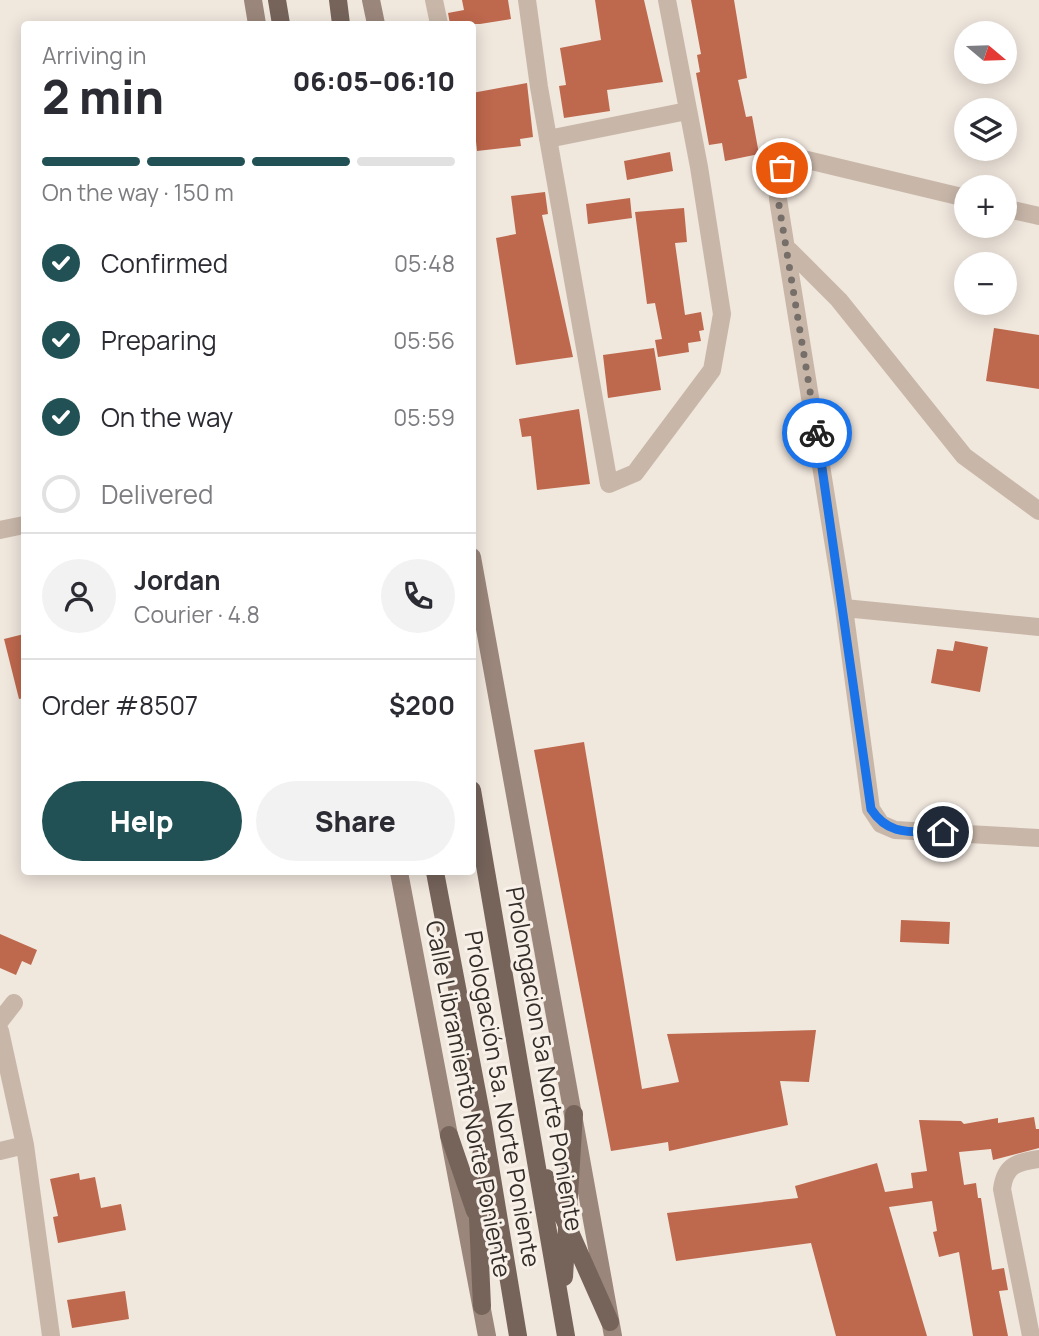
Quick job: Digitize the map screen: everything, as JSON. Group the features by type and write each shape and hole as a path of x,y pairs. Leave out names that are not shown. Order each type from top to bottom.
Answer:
{"main road":[{"path":"277,0 280,21"},
{"path":"340,0 341,21"},
{"name":"Prolongacion 5a Norte Poniente","path":"476,813 566,1336"},
{"name":"Prologación 5a. Norte Poniente","path":"436,875 483,1124 518,1336"},
{"path":"562,1309 574,1114"},
{"path":"482,1306 478,1218 483,1124"},
{"path":"449,1135 478,1218 513,1298"},
{"path":"535,1155 612,1329"}],"street":[{"path":"253,0 256,21"},
{"path":"371,0 375,21"},
{"path":"434,0 438,21"},
{"path":"527,0 548,139 609,484 635,473 712,370 722,314 667,0"},
{"path":"548,139 687,110"},
{"path":"954,195 799,158 782,168 778,199 789,250 844,608 871,809 881,824 895,830 1039,838"},
{"path":"1017,211 1039,216"},
{"path":"789,250 839,300 964,456 1039,511"},
{"path":"0,530 21,526"},
{"path":"476,579 612,1329"},
{"path":"844,608 1039,626"},
{"name":"Calle Libramiento Norte Poniente","path":"400,875 487,1336"},
{"path":"0,1021 14,1003"},
{"path":"0,1031 25,1144 51,1336"},
{"path":"0,1151 25,1144"},
{"path":"1031,1336 1002,1189 1004,1174 1016,1162 1039,1159"}],"building":[{"path":"462,0 508,0 511,19 480,24 476,24 476,21 449,21 448,13 464,10"},
{"path":"595,0 644,0 663,82 607,90 610,111 564,118 559,86 566,85 560,48 601,40"},
{"path":"691,0 734,0 747,78 738,80 746,117 752,116 759,154 725,161 722,143 709,145 696,73 700,72 697,55 701,54"},
{"path":"527,83 533,137 520,139 521,146 477,151 476,92"},
{"path":"670,152 673,171 627,180 624,161"},
{"path":"545,192 548,214 542,215 573,357 516,365 496,238 516,234 511,196"},
{"path":"630,198 632,218 588,224 586,204"},
{"path":"684,208 687,242 675,243 685,315 701,312 704,330 699,331 701,341 688,343 689,352 658,357 655,340 662,339 655,303 647,304 635,212"},
{"path":"994,328 1039,335 1039,389 986,381"},
{"path":"654,348 661,390 608,398 603,355"},
{"path":"579,409 590,484 537,490 531,436 522,437 519,419"},
{"path":"21,635 21,699 19,699 4,639"},
{"path":"955,641 988,647 980,692 931,683 937,649 953,651"},
{"path":"584,742 642,1089 679,1082 667,1034 816,1030 809,1082 780,1081 788,1125 669,1151 668,1142 611,1151 534,750"},
{"path":"901,920 950,922 949,944 900,942"},
{"path":"0,934 37,950 31,965 22,961 16,975 0,968"},
{"path":"1034,1117 1036,1129 1039,1129 1039,1148 993,1160 991,1149 959,1152 964,1185 976,1183 978,1198 981,1198 992,1270 1004,1268 1008,1290 999,1291 1008,1336 973,1336 959,1252 939,1257 933,1232 937,1231 932,1201 889,1207 927,1336 836,1336 811,1243 676,1261 667,1213 798,1198 795,1186 877,1163 885,1192 913,1188 911,1173 927,1171 919,1120 961,1121 964,1124 998,1118 998,1123"},
{"path":"79,1173 80,1180 95,1177 101,1208 121,1204 126,1230 58,1243 53,1217 58,1216 50,1179"},
{"path":"125,1291 129,1319 72,1328 67,1300"}],"way so far":[{"path":"782,168 778,199 789,250 817,433"}],"route":[{"path":"817,433 871,809 881,824 895,830 943,832"}]}
